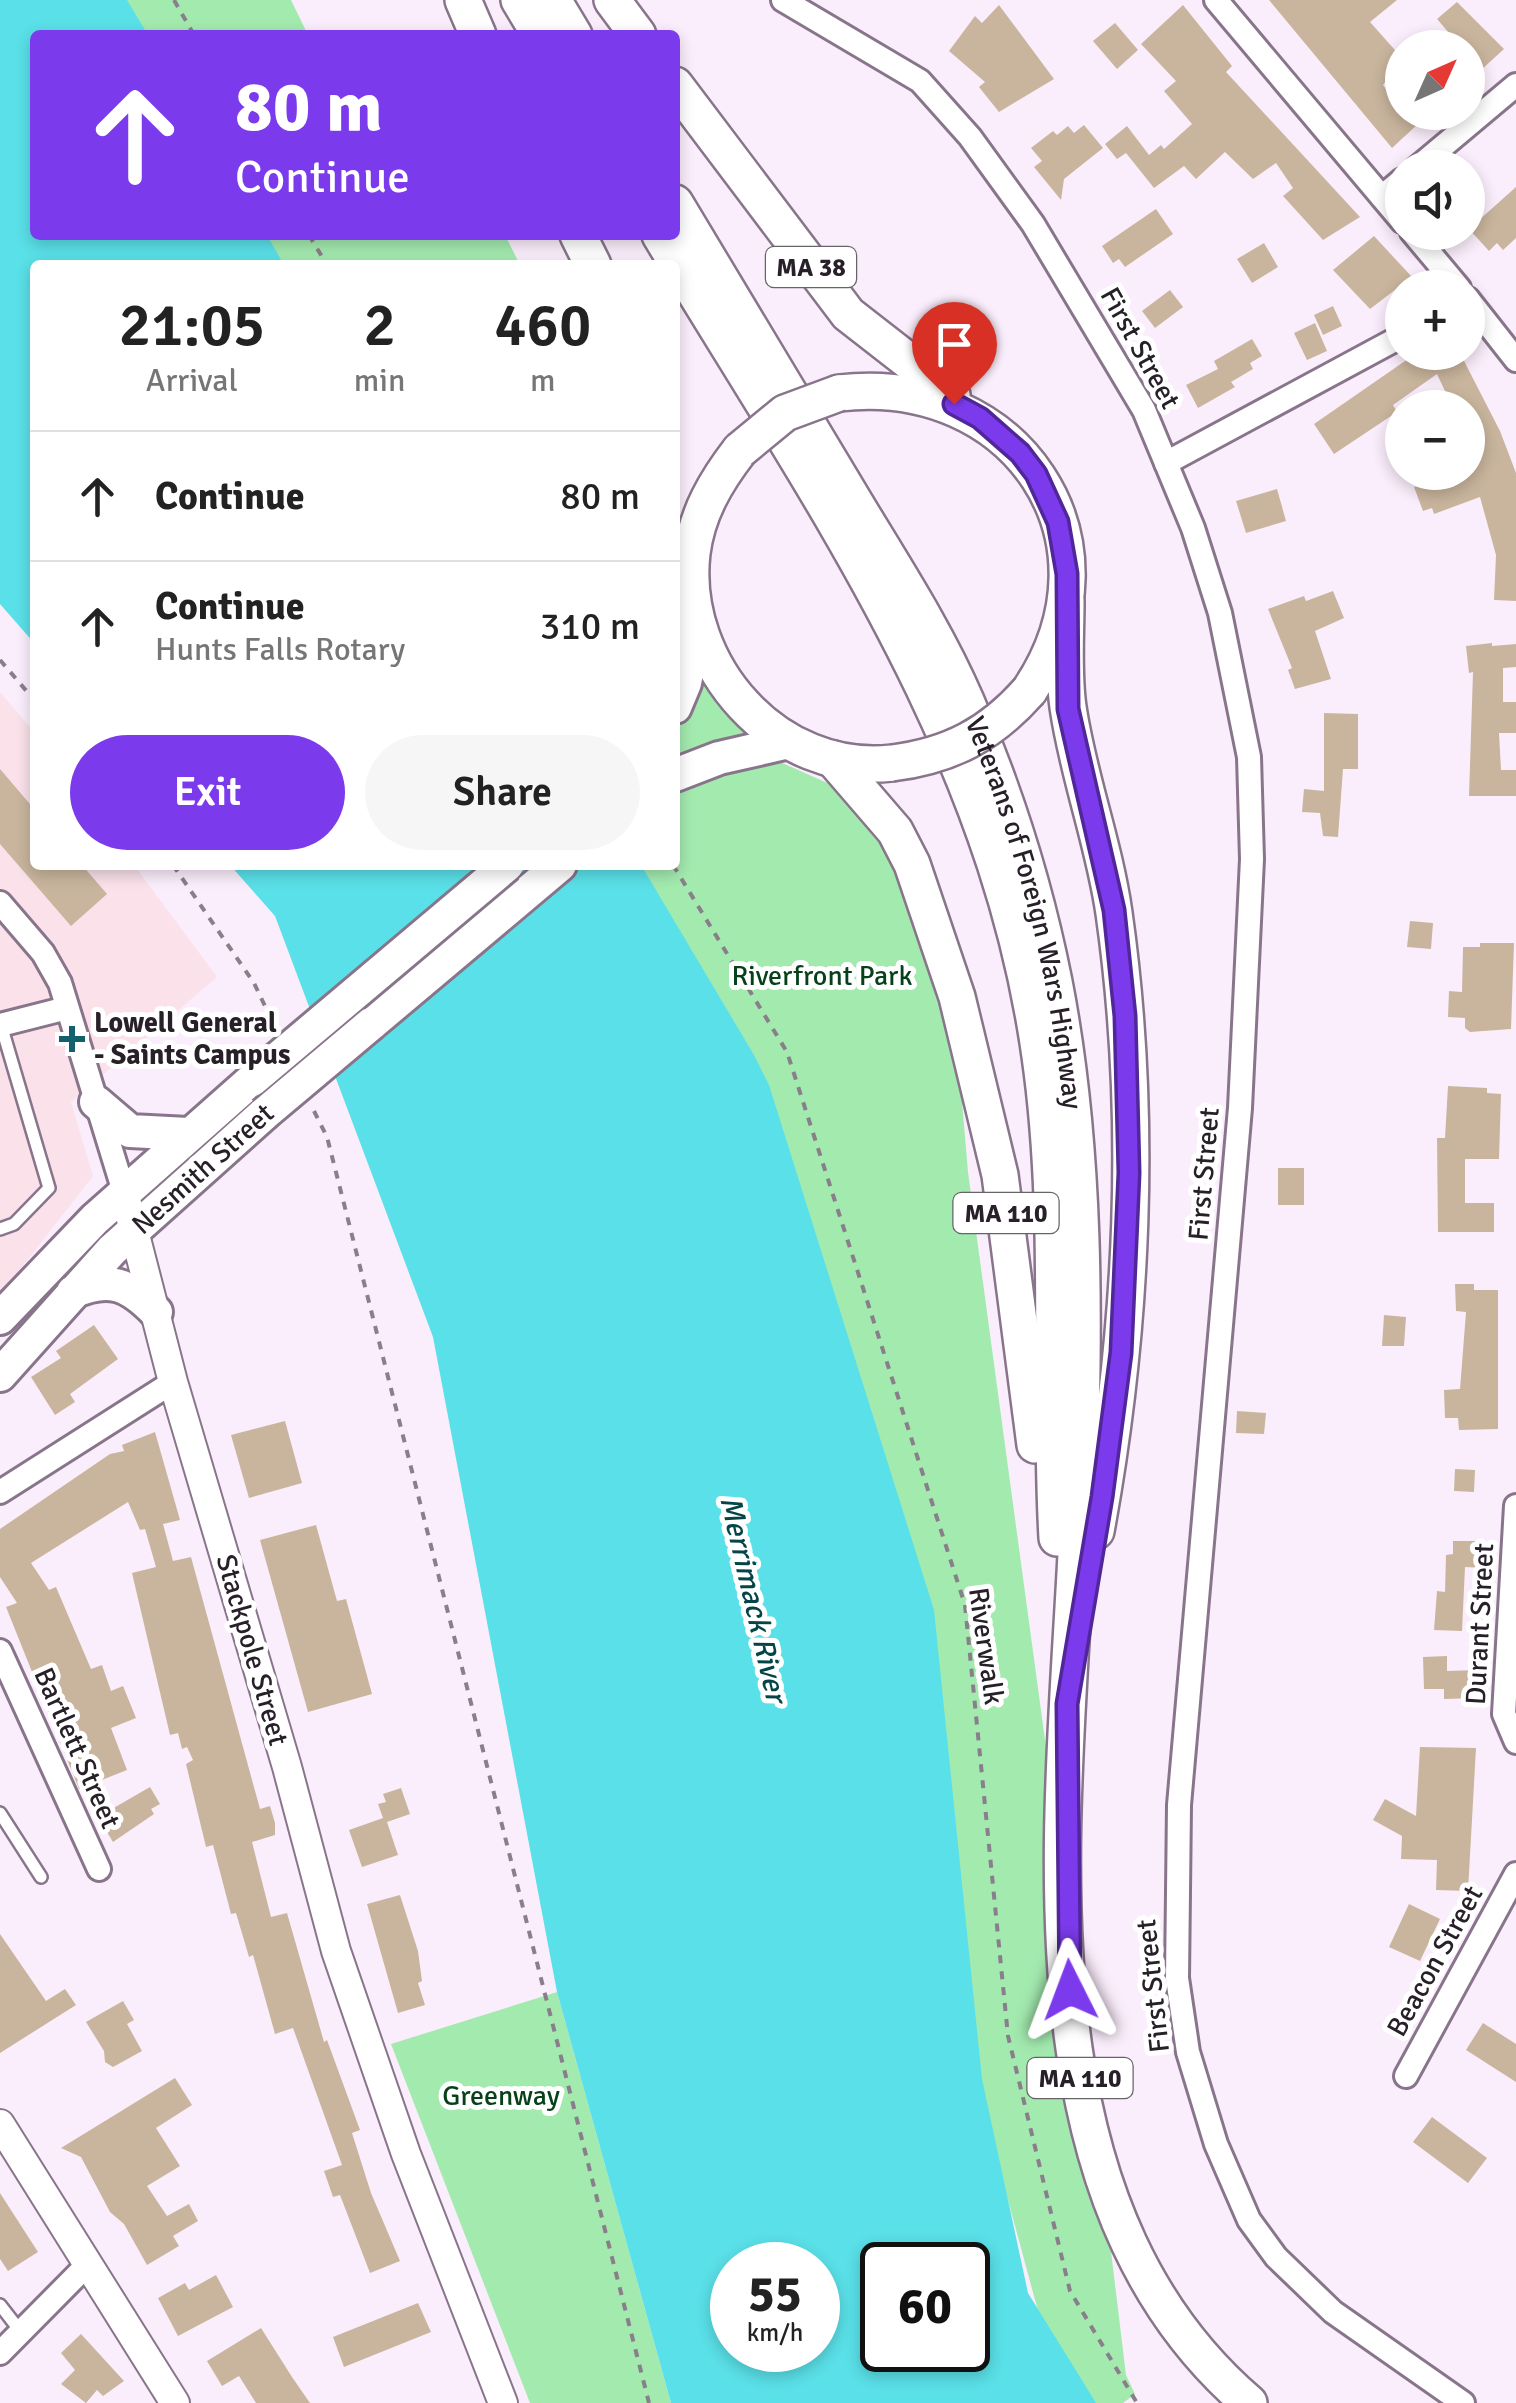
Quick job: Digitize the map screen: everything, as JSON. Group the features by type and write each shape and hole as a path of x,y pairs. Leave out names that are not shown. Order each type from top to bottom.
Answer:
{"main road":[{"path":"463,0 476,30"},
{"path":"519,0 537,30"},
{"path":"553,0 571,30"},
{"path":"612,0 634,30"},
{"name":"MA 38","path":"680,91 848,314 980,418"},
{"name":"Veterans of Foreign Wars Highway","path":"680,211 944,656 1010,814 1042,928 1064,1045 1078,1218 1080,1486 1067,1704"},
{"name":"Veterans of Foreign Wars Highway","path":"680,268 914,660 968,782 1012,917 1034,1014 1050,1151 1054,1490 1067,1704 1068,1968 1077,2062 1093,2148 1124,2235 1144,2276 1204,2358 1248,2403"},
{"name":"MA 110","path":"697,622 691,583 692,554 703,512 722,472 740,450 786,413 840,393 883,390 926,395 980,418 1020,453 1049,497 1064,548 1068,709 1104,858 1121,967 1129,1173 1114,1417 1067,1704"},
{"path":"680,549 691,583"},
{"path":"832,758 892,763 922,759 974,739 1028,690 1053,648 1066,601"},
{"path":"680,696 697,622"},
{"path":"697,622 724,683 753,716 790,742"},
{"path":"680,773 719,758 790,742"},
{"name":"MA 110","path":"790,742 832,758 894,831 912,864 943,948 974,1055 1012,1253 1067,1704"},
{"name":"Nesmith Street","path":"0,1318 47,1266 188,1134 501,870"},
{"name":"Nesmith Street","path":"0,1375 68,1294 134,1230 264,1114 554,870"},
{"path":"96,1102 130,1131 188,1134"},
{"path":"68,1294 107,1281 137,1292 156,1312"}],"street":[{"name":"First Street","path":"784,0 920,80 970,137 1102,334 1144,410 1207,568 1238,688 1249,758 1252,860 1240,1108 1179,1805 1174,1924 1183,2024 1216,2144 1258,2232 1276,2257 1333,2312 1463,2403"},
{"path":"1216,0 1385,201"},
{"path":"1438,150 1516,85"},
{"path":"1427,250 1443,270"},
{"path":"1485,321 1516,360"},
{"path":"1166,464 1385,345"},
{"name":"Stackpole Street","path":"0,902 44,954 67,1008 124,1192 173,1382 287,1767 336,1952 412,2170 502,2403"},
{"path":"0,1025 67,1008"},
{"path":"0,1492 173,1382"},
{"name":"Durant Street","path":"1516,1506 1504,1714 1516,1742"},
{"name":"Bartlett Street","path":"0,1651 99,1869"},
{"name":"Beacon Street","path":"1406,2076 1516,1874"},
{"path":"0,2124 175,2403"},
{"path":"0,2353 89,2263"}],"lane":[{"path":"0,1025 49,1188 14,1224 0,1229"},
{"path":"0,1814 6,1834 42,1877"},
{"path":"0,2305 21,2332"}],"path":[{"path":"174,0 191,30"},
{"path":"0,660 30,695"},
{"path":"176,870 254,982 278,1034"},
{"name":"Riverwalk","path":"676,870 787,1052 965,1605 1008,2036 1070,2291 1137,2403"},
{"path":"310,1102 326,1137 649,2403"}],"shaded area":[{"name":"Lowell General - Saints Campus","path":"0,692 30,727 30,870 138,870 217,977 71,1102 93,1176 0,1295"}],"green space":[{"path":"84,0 291,0 306,30 101,30"},
{"path":"221,240 508,240 518,260 232,260"},
{"name":"Riverfront Park","path":"680,597 753,750 832,785 910,861 949,948 968,1172 1083,2020 1126,2375 1135,2394 1123,2403 1066,2403 1060,2392 986,2119 613,870 680,870"},
{"name":"Greenway","path":"557,1992 671,2403 530,2403 391,2044"}],"water":[{"path":"0,0 127,0 145,30 30,30 30,240 270,240 281,260 30,260 30,638 0,604"},
{"name":"Merrimack River","path":"234,870 644,870 754,1055 769,1085 934,1610 982,2079 1028,2293 1096,2403 671,2403 557,1992 433,1337 275,916"}],"building":[{"path":"1269,0 1397,0 1370,22 1385,39 1385,130 1412,130 1392,148"},
{"path":"1457,2 1485,30 1446,30 1437,19"},
{"path":"999,5 1054,79 999,112 979,87 985,82 949,51 975,16 982,23"},
{"path":"1183,5 1232,66 1226,72 1360,217 1323,240 1283,196 1293,188 1276,163 1253,179 1225,152 1196,179 1184,166 1154,188 1126,153 1117,159 1105,144 1127,126 1149,155 1161,145 1164,149 1192,124 1164,91 1176,81 1141,44"},
{"path":"1115,23 1138,50 1117,69 1093,41"},
{"path":"1485,30 1504,49 1485,66"},
{"path":"1084,125 1103,148 1064,179 1061,200 1034,167 1042,161 1031,148 1053,131 1057,135 1068,126 1074,133"},
{"path":"1516,187 1516,238 1503,250 1497,243 1489,251 1485,247 1485,215"},
{"path":"1156,209 1173,234 1125,267 1119,259 1113,263 1102,246"},
{"path":"1374,236 1406,270 1385,270 1385,298 1370,309 1333,270"},
{"path":"1264,243 1278,267 1252,283 1237,259"},
{"path":"1170,290 1183,307 1155,328 1142,311"},
{"path":"1333,306 1342,326 1323,335 1314,315"},
{"path":"1315,323 1327,351 1307,360 1294,333"},
{"path":"1252,339 1262,356 1250,363 1253,369 1231,382 1235,387 1198,408 1186,385 1218,369 1214,361"},
{"path":"1392,370 1469,370 1479,390 1445,390 1437,374 1414,390 1385,390 1385,420 1334,454 1314,424"},
{"path":"1485,402 1516,473 1516,601 1494,600 1496,555 1480,497 1434,514 1432,508 1423,511 1415,490 1485,490"},
{"path":"1277,489 1286,521 1246,533 1236,501"},
{"path":"1333,591 1344,618 1315,631 1331,679 1295,689 1288,670 1292,668 1268,609"},
{"path":"1516,644 1516,667 1503,668 1503,702 1516,702 1516,733 1499,733 1501,770 1516,770 1516,796 1469,796 1473,672 1469,673 1466,646"},
{"path":"1324,713 1358,714 1358,769 1343,769 1338,837 1323,836 1320,813 1302,812 1304,789 1324,791"},
{"path":"0,769 30,804 30,870 86,870 107,894 71,926 0,844"},
{"path":"1410,921 1433,923 1431,949 1407,947"},
{"path":"1480,943 1514,943 1511,1029 1470,1032 1465,1028 1465,1018 1448,1017 1449,991 1462,992 1463,947 1480,947"},
{"path":"1448,1086 1487,1088 1487,1093 1501,1094 1499,1159 1465,1159 1465,1203 1494,1203 1494,1232 1438,1232 1437,1138 1445,1138"},
{"path":"1278,1168 1304,1168 1304,1205 1278,1205"},
{"path":"1455,1284 1474,1284 1474,1290 1498,1290 1498,1429 1459,1430 1458,1418 1445,1418 1444,1390 1460,1389 1466,1312 1456,1311"},
{"path":"1384,1315 1406,1317 1404,1346 1382,1346"},
{"path":"94,1325 118,1359 70,1394 75,1402 55,1415 31,1377 61,1358 56,1351"},
{"path":"1237,1411 1266,1413 1264,1434 1236,1433"},
{"path":"285,1421 302,1483 249,1498 231,1435"},
{"path":"155,1432 180,1520 163,1524 173,1561 191,1557 260,1809 270,1806 275,1823 275,1835 252,1842 271,1917 287,1913 324,2042 327,2040 360,2130 352,2133 371,2193 400,2261 370,2273 340,2195 333,2197 324,2171 342,2165 293,2028 275,2034 253,1955 249,1957 236,1913 231,1914 213,1845 206,1847 186,1764 193,1760 187,1747 182,1749 178,1733 170,1735 132,1573 156,1567 145,1529 140,1530 128,1502 31,1563 49,1590 56,1587 91,1669 102,1665 111,1691 123,1686 136,1718 111,1728 127,1770 79,1789 6,1607 17,1603 0,1577 0,1529 110,1454 124,1451 122,1445"},
{"path":"1455,1469 1475,1470 1474,1492 1454,1491"},
{"path":"316,1525 337,1601 346,1599 372,1694 308,1712 260,1540"},
{"path":"1453,1541 1484,1541 1484,1568 1465,1567 1462,1631 1434,1630 1437,1591 1445,1592 1446,1555 1453,1554"},
{"path":"1447,1656 1447,1671 1477,1670 1478,1698 1444,1699 1444,1689 1424,1689 1423,1657"},
{"path":"1420,1747 1476,1748 1468,1891 1436,1890 1437,1860 1401,1859 1402,1836 1373,1820 1385,1799 1416,1816"},
{"path":"150,1787 160,1804 151,1809 154,1814 113,1842 98,1817"},
{"path":"401,1788 410,1814 387,1822 398,1855 362,1867 349,1830 383,1818 378,1804 386,1802 383,1794"},
{"path":"400,1895 418,1951 422,1981 418,1983 425,2005 398,2013 367,1904"},
{"path":"1409,1904 1440,1919 1420,1961 1389,1947"},
{"path":"0,1934 46,2001 65,1989 76,2005 0,2053"},
{"path":"123,2001 134,2020 127,2024 142,2051 113,2067 105,2062 104,2051 86,2022"},
{"path":"1483,2023 1516,2044 1516,2082 1466,2050"},
{"path":"175,2078 192,2105 156,2128 180,2166 147,2186 167,2216 189,2204 198,2221 173,2236 179,2246 147,2265 124,2224 110,2212 81,2157 61,2148"},
{"path":"1432,2117 1487,2158 1468,2183 1413,2142"},
{"path":"0,2193 38,2252 8,2271 0,2259"},
{"path":"216,2275 233,2307 178,2336 158,2298 185,2283 189,2290"},
{"path":"418,2303 431,2332 344,2367 333,2337"},
{"path":"261,2328 310,2403 256,2403 239,2376 222,2386 207,2361"},
{"path":"81,2334 124,2381 103,2396 97,2390 86,2403 61,2384 75,2370 61,2353"}],"place":[{"name":"Lowell General - Saints Campus","path":"72,1039"}],"route":[{"path":"954,404 980,418 1020,453 1049,497 1058,522 1067,574 1068,709 1114,910 1125,1016 1129,1173 1121,1353 1102,1497 1067,1704 1065,1870 1070,1990"}]}
